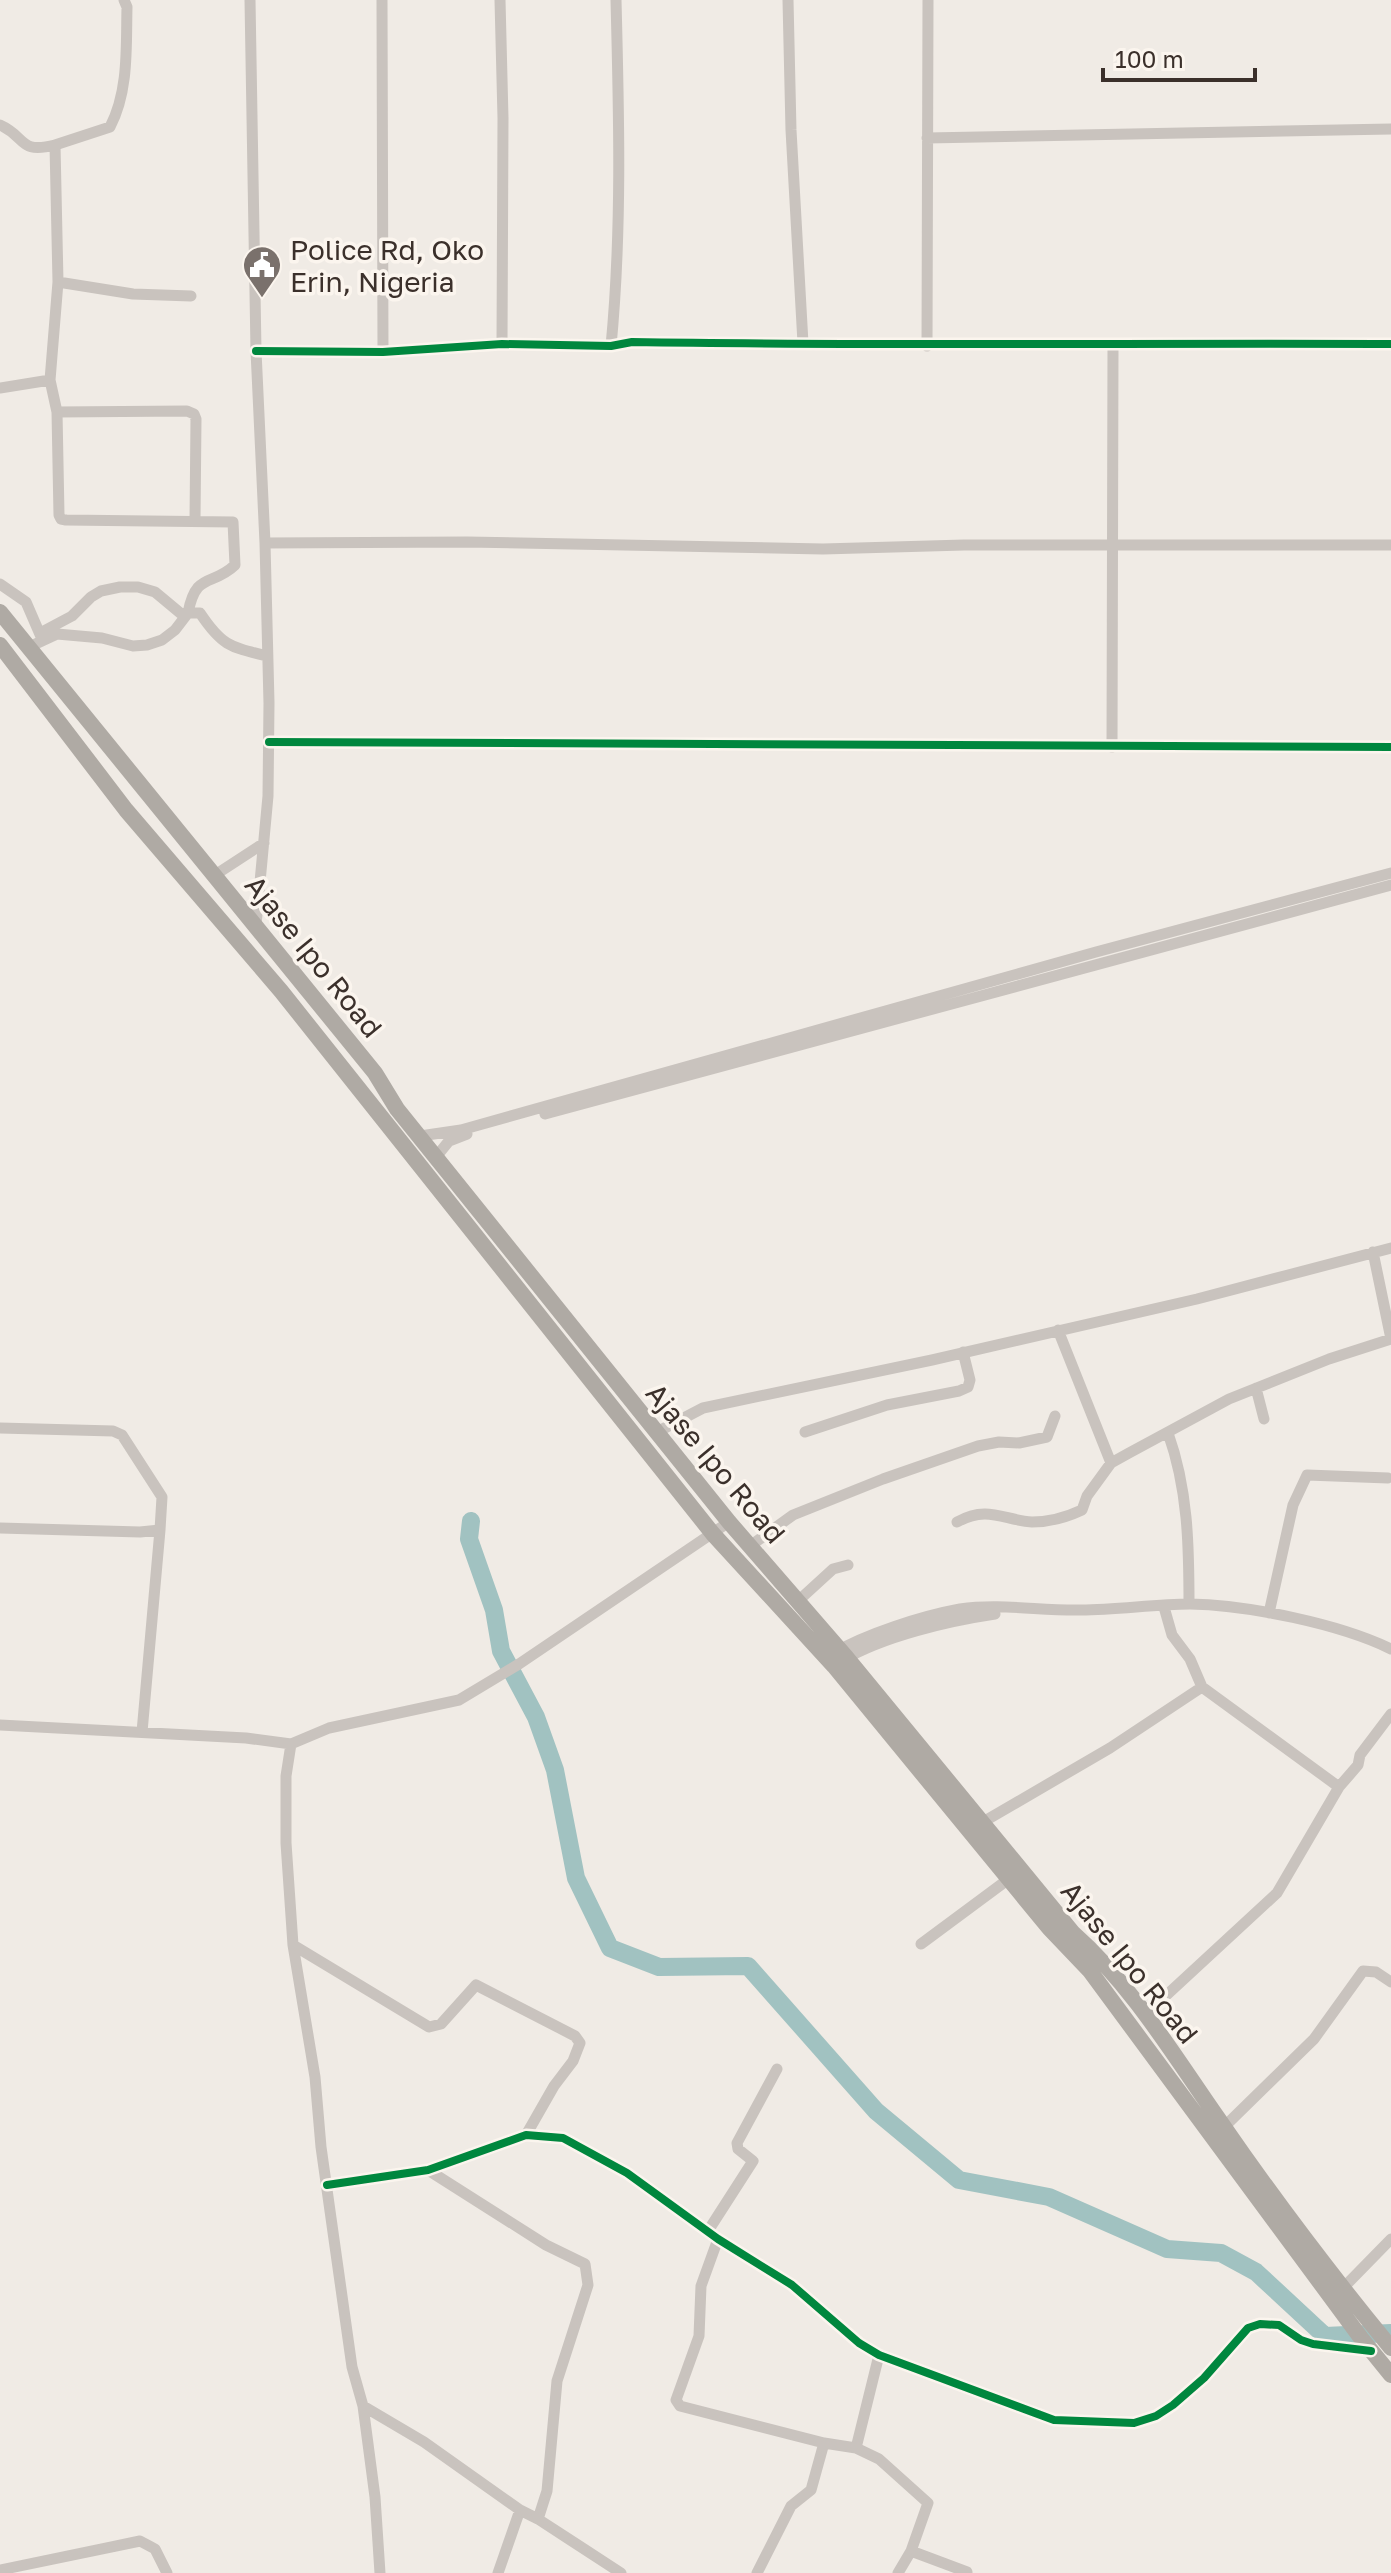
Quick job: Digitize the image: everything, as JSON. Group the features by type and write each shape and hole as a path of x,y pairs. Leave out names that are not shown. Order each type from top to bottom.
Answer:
{"highway":[{"name":"Ajase Ipo Road","path":"0,612 37,640 215,875 375,1073 397,1109 729,1522 798,1601 837,1658 1049,1928 1090,1971 1189,2091 1224,2127 1390,2347"},
{"name":"Ajase Ipo Road","path":"0,645 126,810 281,991 713,1534 837,1658 983,1822 1073,1933 1095,1953 1145,2015 1189,2091 1345,2317 1391,2375"}],"street":[{"path":"0,125 36,150 110,127 124,80 127,7 124,0"},
{"path":"250,0 256,351 265,543 269,742 256,925"},
{"path":"382,0 383,352"},
{"path":"500,0 502,344"},
{"path":"611,346 617,287 619,128 616,0"},
{"path":"788,0 791,130 803,343"},
{"path":"927,346 928,0"},
{"path":"927,138 1391,129"},
{"path":"37,640 68,634 133,646 162,640 175,630 186,615 191,596 205,580 235,565 233,522 61,519 59,515 57,412 50,380 58,282 55,145"},
{"path":"58,282 133,294 191,296"},
{"path":"256,351 383,352 502,344 611,346 632,342 927,346 1391,344"},
{"path":"1112,747 1113,345"},
{"path":"0,388 50,380"},
{"path":"57,412 187,411 194,414 195,520"},
{"path":"265,543 467,542 823,549 964,545 1391,545"},
{"path":"0,584 26,602 37,640"},
{"path":"37,640 101,591 138,587 155,592 186,615 200,613 224,643 232,648 267,656"},
{"path":"269,742 1391,747"},
{"path":"215,875 264,843"},
{"path":"420,1136 455,1131 1391,873"},
{"path":"436,1157 449,1141 469,1134 1391,885"},
{"path":"657,1432 703,1408 1197,1299 1391,1248"},
{"path":"957,1522 990,1513 1035,1522 1071,1516 1082,1510 1087,1496 1111,1463 1229,1399 1329,1359 1391,1339 1373,1252"},
{"path":"1058,1330 1111,1463"},
{"path":"805,1432 887,1405 968,1387 970,1380 963,1352"},
{"path":"1256,1388 1264,1419"},
{"path":"750,1546 801,1511 883,1479 978,1446 1047,1437 1055,1416"},
{"path":"0,1428 113,1431 122,1435 162,1497 142,1732"},
{"path":"1168,1433 1179,1463 1189,1533 1189,1604"},
{"path":"1269,1613 1293,1505 1307,1475 1388,1478"},
{"path":"0,1725 246,1738 291,1744 329,1728 459,1700 501,1676 729,1522"},
{"path":"0,1528 160,1530"},
{"path":"798,1601 820,1578 833,1569 848,1565"},
{"path":"837,1658 934,1626 1035,1607 1078,1610 1189,1604 1295,1618 1391,1649"},
{"path":"1164,1607 1172,1635 1190,1659 1202,1687 1339,1787"},
{"path":"983,1822 1110,1748 1202,1687"},
{"path":"1145,2015 1277,1893 1339,1787 1358,1765 1360,1755 1391,1714"},
{"path":"291,1744 286,1776 286,1843 293,1945 315,2077 352,2367 363,2406 375,2497 380,2573"},
{"path":"921,1944 1010,1878"},
{"path":"293,1945 429,2027 441,2024 476,1985 575,2036 580,2043 573,2061 554,2086 526,2135"},
{"path":"1224,2127 1314,2039 1363,1971 1376,1972 1391,1982"},
{"path":"777,2069 737,2143 738,2149 753,2161 713,2235 701,2286 699,2336 676,2400 680,2406 824,2443 856,2448 879,2459 928,2503 911,2551 898,2573"},
{"path":"327,2185 428,2170 526,2135 563,2138 627,2173 713,2235 792,2285 859,2343 879,2355 1054,2420 1134,2423 1156,2416 1204,2378 1248,2328 1260,2324 1279,2325 1313,2344 1366,2345"},
{"path":"428,2170 523,2231 585,2264 588,2285 557,2381 547,2491 538,2519"},
{"path":"1344,2287 1391,2239"},
{"path":"856,2448 879,2355"},
{"path":"363,2406 424,2442 520,2510 618,2572"},
{"path":"757,2573 791,2506 811,2490 824,2443"},
{"path":"498,2573 520,2510"},
{"path":"0,2570 140,2541 155,2549 167,2573"},
{"path":"911,2551 967,2572"}],"waterway":[{"path":"471,1521 469,1539 494,1610 501,1651 536,1717 555,1770 576,1878 610,1948 659,1967 748,1966 876,2111 959,2180 1049,2197 1167,2249 1221,2253 1256,2272 1325,2336 1391,2333"}],"cycle path":[{"path":"256,351 383,352 502,344 611,346 632,342 1391,344"},
{"path":"269,742 1391,747"},
{"path":"327,2185 428,2170 526,2135 563,2138 627,2173 718,2239 792,2285 859,2343 879,2355 1054,2420 1134,2423 1156,2416 1204,2378 1248,2328 1260,2324 1279,2325 1313,2344 1371,2351"}],"place":[{"name":"Police Rd, Oko Erin, Nigeria","path":"262,299"}]}
